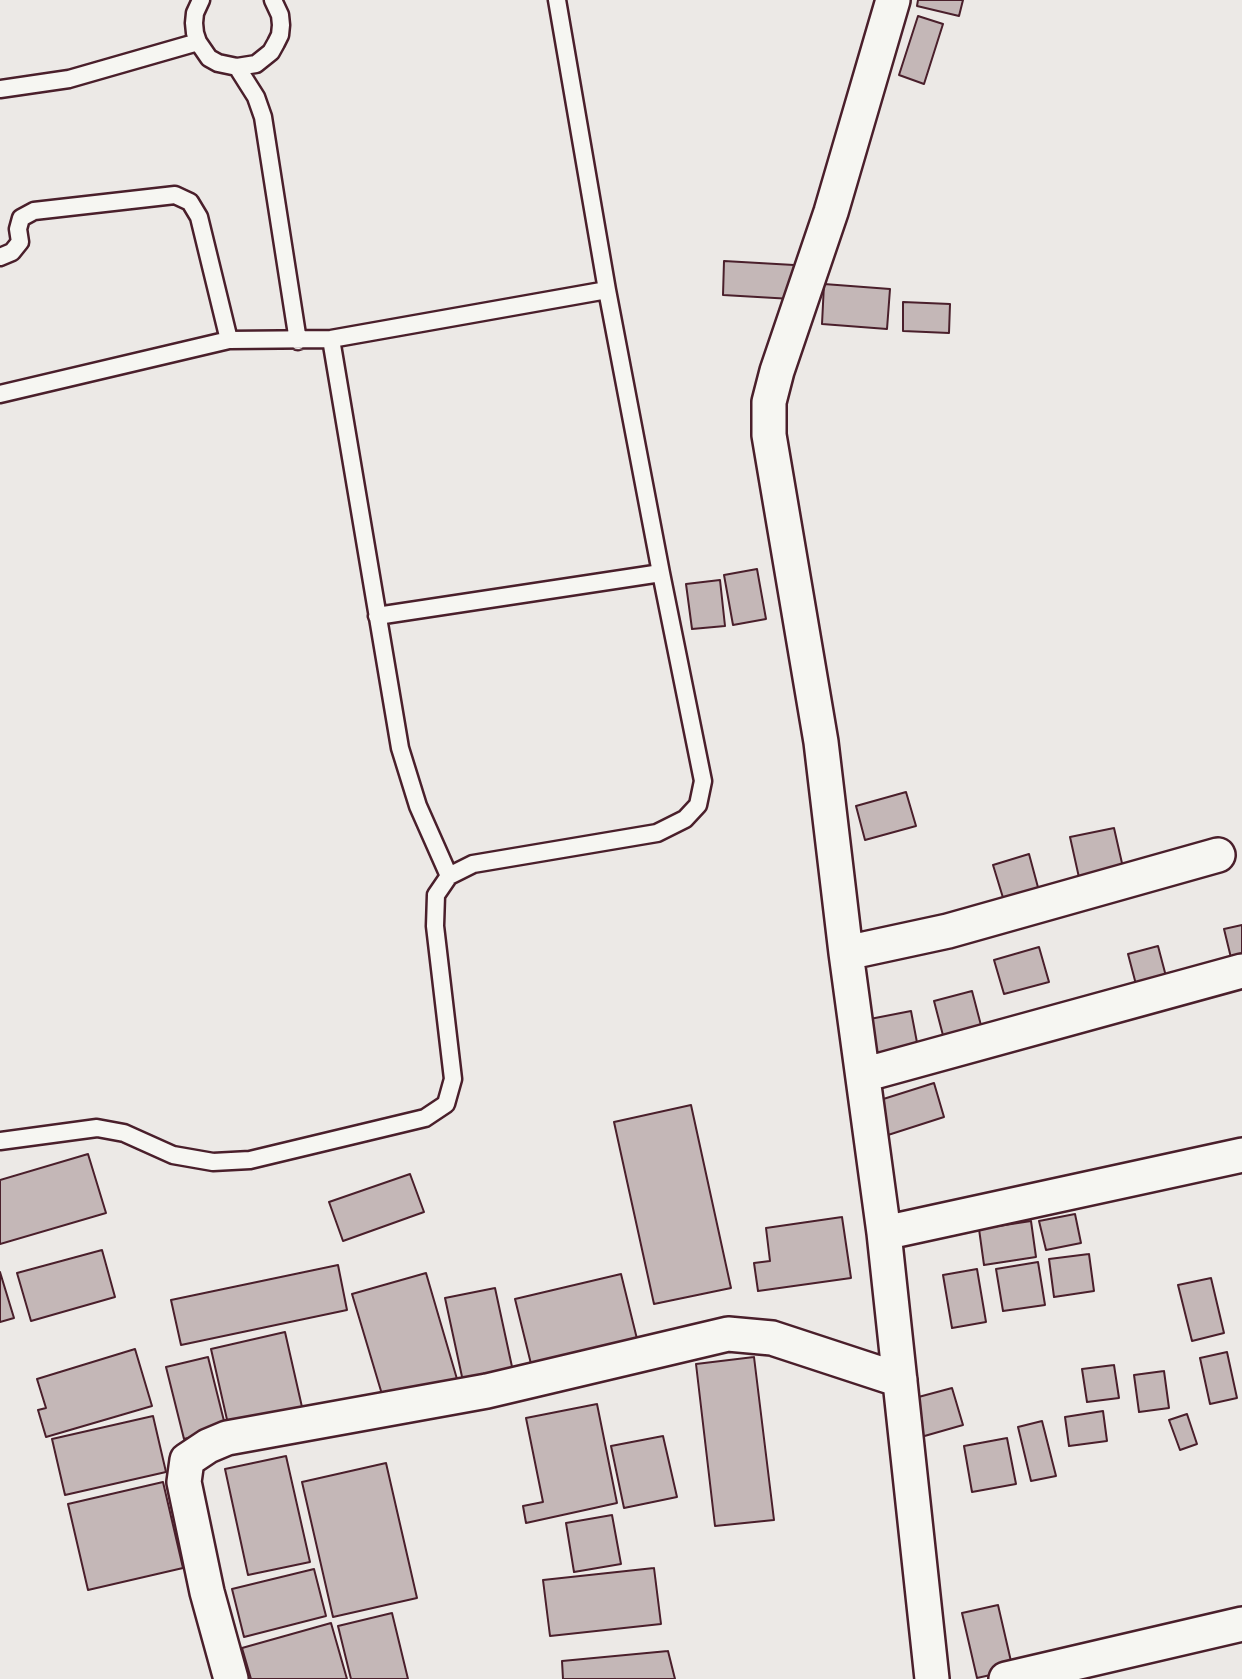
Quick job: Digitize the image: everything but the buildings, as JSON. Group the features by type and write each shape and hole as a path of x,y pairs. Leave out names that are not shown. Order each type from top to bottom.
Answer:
{"street":[{"path":"893,0 831,212 777,371 769,402 769,435 821,742 884,1233 932,1679"},
{"path":"846,953 948,931 1218,855"},
{"path":"863,1075 1242,971"},
{"path":"884,1233 1242,1155"},
{"path":"231,1679 207,1592 184,1482 187,1460 208,1446 227,1438 487,1391 728,1334 772,1338 900,1380"},
{"path":"1006,1679 1242,1624"}],"lane":[{"path":"201,0 194,23 198,42 209,58 237,68 256,64 271,52 276,43 281,25 273,0"},
{"path":"0,1141 97,1128 124,1133 173,1155 213,1162 250,1160 425,1118 446,1104 453,1079 435,926 436,895 449,876 473,864 657,833 685,820 698,805 703,782 607,290 556,0"},
{"path":"0,89 69,79 198,42"},
{"path":"237,68 256,96 263,117 298,341"},
{"path":"0,257 12,252 20,242 18,229 21,218 34,211 175,195 190,202 199,217 229,340"},
{"path":"0,394 229,340 331,339 607,290"},
{"path":"331,339 400,748 418,806 449,876"},
{"path":"377,615 661,573"}]}
